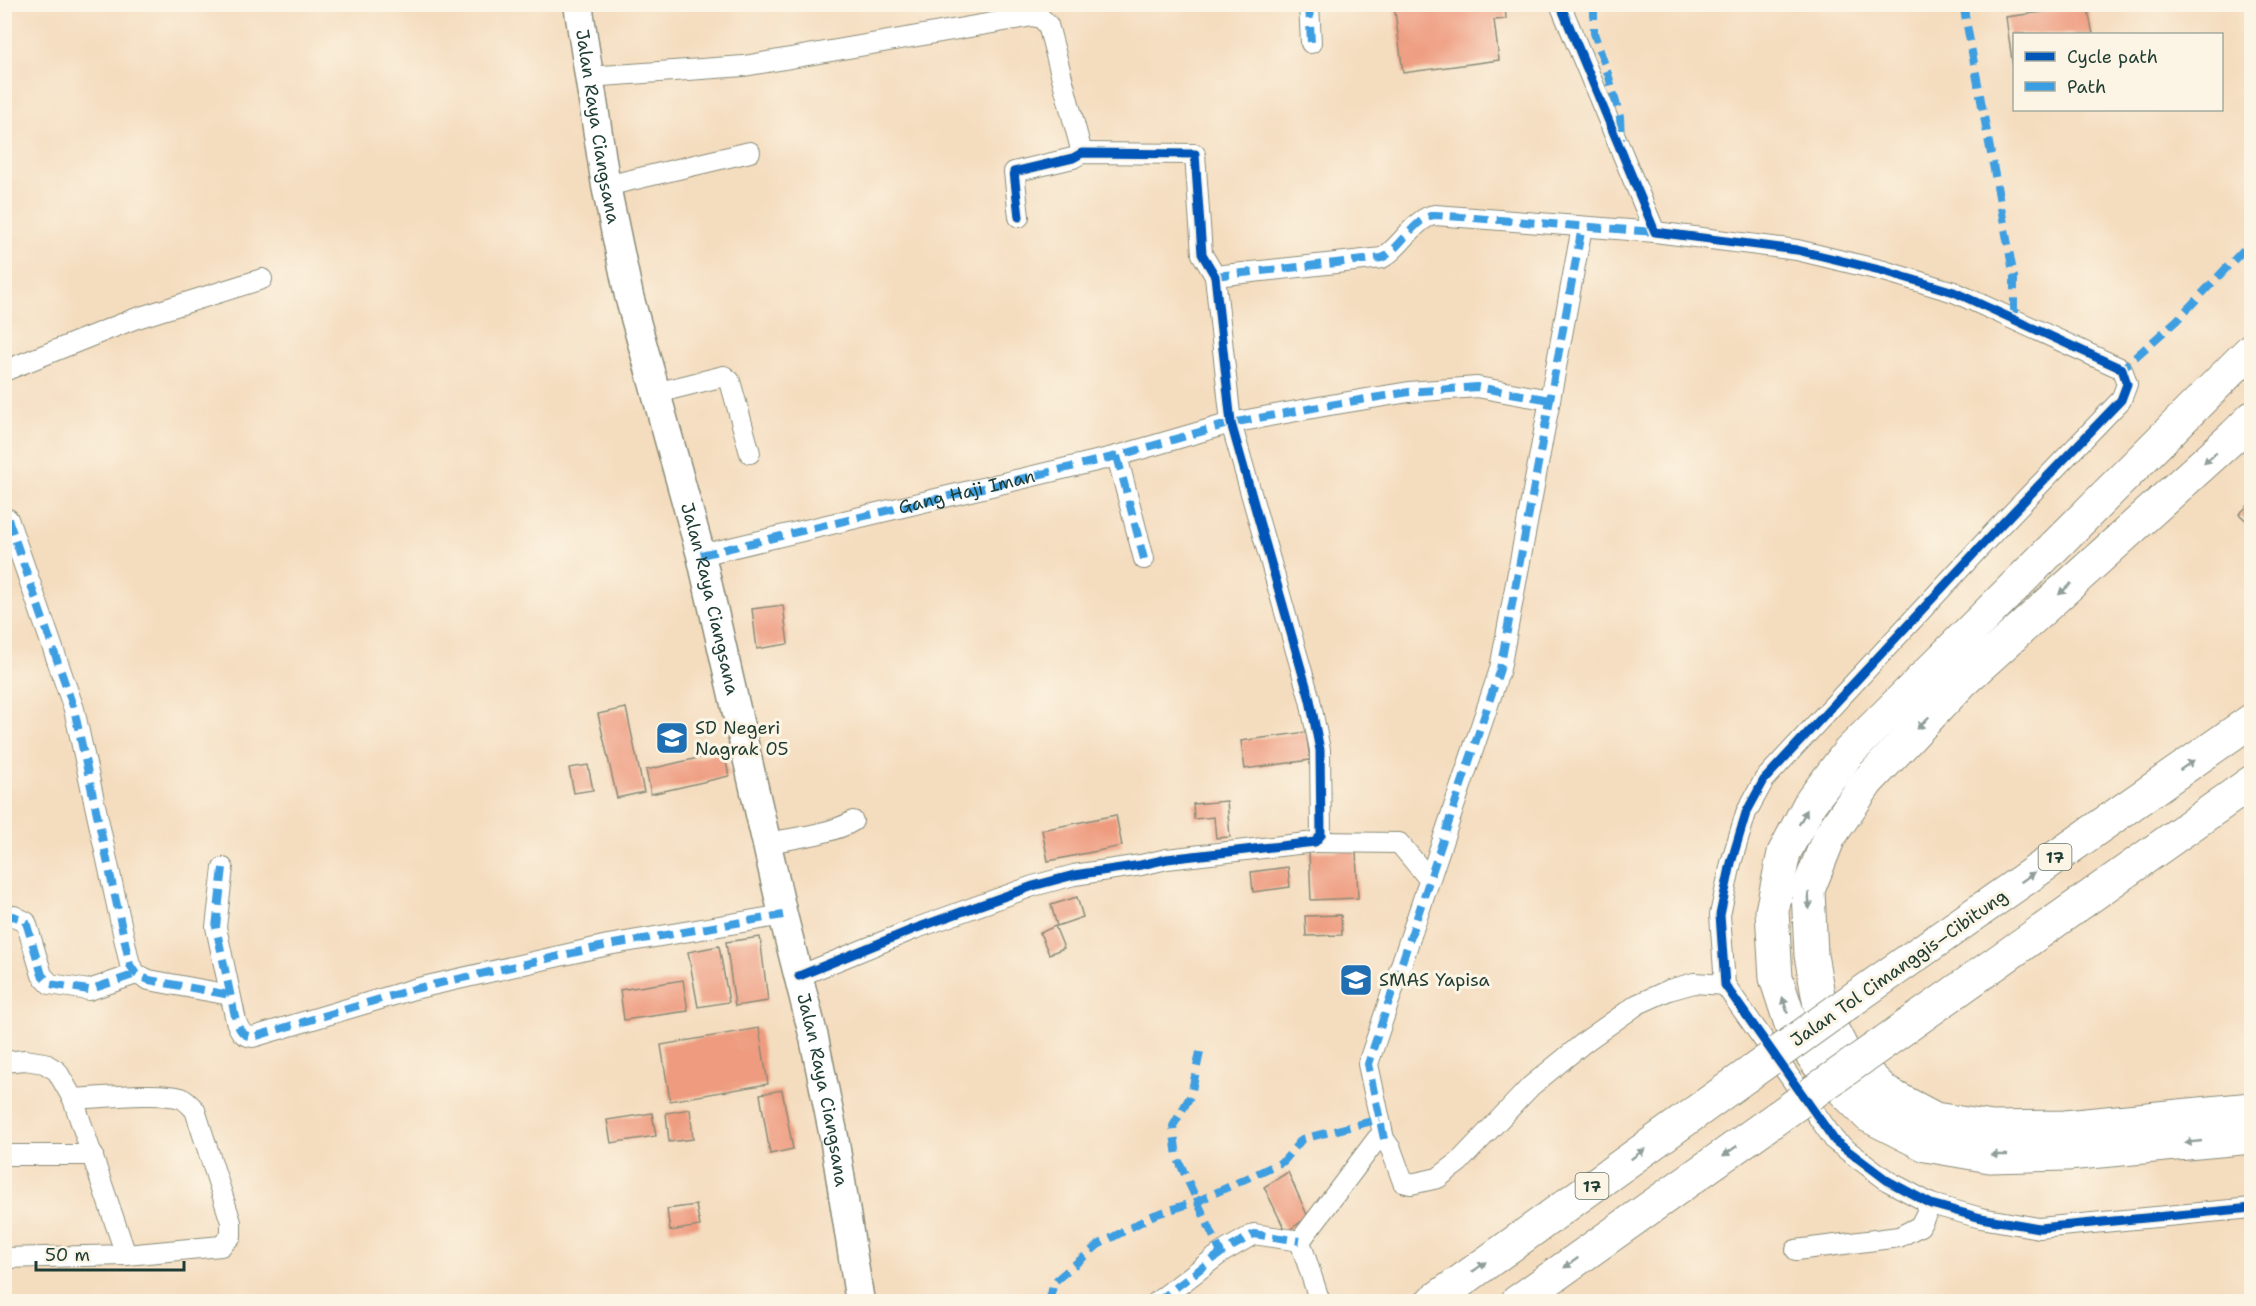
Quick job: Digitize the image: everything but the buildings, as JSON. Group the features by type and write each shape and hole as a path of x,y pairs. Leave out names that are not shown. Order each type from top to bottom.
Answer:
{"highway":[{"path":"2252,349 1848,753 1810,803 1784,853 1772,911 1776,978 1791,1024 1822,1069 1869,1116 1926,1145 1990,1156 2067,1154 2252,1137"},
{"path":"2252,418 2235,436 1963,681 1867,782 1829,837 1808,891 1811,955 1820,1006 1843,1051 1886,1093 1935,1119 1992,1128 2066,1127 2252,1109"},
{"name":"Jalan Tol Cimanggis–Cibitung","path":"1432,1302 1859,995 2252,720"},
{"path":"1517,1302 2252,782"},
{"path":"1929,1011 2252,803"}],"main road":[{"name":"Jalan Raya Ciangsana","path":"578,4 606,186 629,296 701,555 799,976 834,1137 860,1302"}],"street":[{"path":"1309,4 1311,43"},
{"path":"1560,4 1655,232"},
{"path":"588,77 744,66 1033,16 1041,18 1048,25 1082,153"},
{"path":"606,186 750,152"},
{"path":"1019,217 1014,172 1073,158 1082,153 1196,154 1202,254 1215,276 1231,423 1310,700 1320,750 1321,835 1315,842"},
{"path":"1215,276 1382,258 1400,244 1429,215 1655,232 1797,250 1884,271 1954,292 2122,369 2127,384 2121,400 1987,539 1764,780 1746,813 1731,863 1720,915 1725,986 1835,1141 1888,1181 1931,1204 1981,1218 2039,1228 2252,1208"},
{"path":"1582,227 1500,669 1368,1064 1384,1139 1391,1149 1403,1182 1411,1184 1438,1178 1459,1162 1531,1086 1586,1041 1638,1004 1669,990 1694,983 1725,986"},
{"path":"4,371 134,319 262,279"},
{"path":"656,393 724,376 730,381 750,453"},
{"name":"Gang Haji Iman","path":"701,555 1117,456 1231,423 1409,392 1477,387 1550,400"},
{"path":"1117,456 1144,559"},
{"path":"8,519 72,701 130,965 136,974 149,980 230,995"},
{"path":"767,843 816,833 853,821"},
{"path":"799,976 914,929 1033,886 1074,875 1167,859 1315,842 1399,843 1429,879"},
{"path":"224,868 216,927 240,1032 245,1036 253,1037 414,989 608,945 783,915"},
{"path":"4,918 14,916 26,922 42,975 50,984 89,990 136,974"},
{"path":"4,1062 25,1060 44,1063 57,1071 73,1099 126,1255"},
{"path":"4,1258 126,1255 221,1246 231,1236 231,1222 195,1110 180,1098 161,1095 73,1099"},
{"path":"1300,1241 1377,1139 1384,1139"},
{"path":"4,1155 93,1155"},
{"path":"1796,1250 1899,1237 1920,1226 1931,1204"},
{"path":"2218,1211 2252,1223"},
{"path":"1157,1302 1221,1253 1254,1234 1300,1241"},
{"path":"1300,1241 1320,1302"}],"marked path":[{"path":"1309,4 1311,43"},
{"path":"1594,4 1594,33 1620,117 1621,140"},
{"path":"1963,4 2014,277 2014,318"},
{"path":"1215,276 1382,258 1421,221 1435,215 1655,232"},
{"path":"1384,1139 1368,1064 1500,669 1582,227"},
{"path":"2117,367 2122,369 2176,321 2252,241"},
{"path":"701,555 1117,456 1231,423 1324,406 1409,392 1477,387 1550,400"},
{"path":"1117,456 1144,559"},
{"path":"8,519 74,709 130,965 136,974 149,980 230,995"},
{"path":"223,868 216,927 236,1021 242,1032 253,1037 414,989 608,945 783,915"},
{"path":"4,918 14,916 26,922 42,975 50,984 89,990 136,974"},
{"path":"1200,1052 1191,1095 1173,1126 1177,1157 1221,1253"},
{"path":"1049,1302 1054,1282 1098,1245 1154,1215 1198,1201 1284,1161 1302,1139 1380,1119"},
{"path":"1157,1302 1221,1253 1254,1234 1300,1241"}],"cycle path":[{"path":"1560,4 1655,232 1797,250 1884,271 1954,292 2122,369 2127,384 2121,400 1995,531 1764,780 1746,813 1731,863 1720,915 1725,985 1835,1141 1888,1181 1931,1204 1981,1218 2039,1228 2252,1208"},
{"path":"799,976 914,929 1033,886 1074,875 1167,859 1315,842 1321,835 1320,750 1310,700 1231,423 1215,276 1202,254 1195,154 1082,153 1073,158 1014,172 1019,217"}],"place":[{"name":"SD Negeri Nagrak 05","path":"672,738"},
{"name":"SMAS Yapisa","path":"1356,980"}]}
